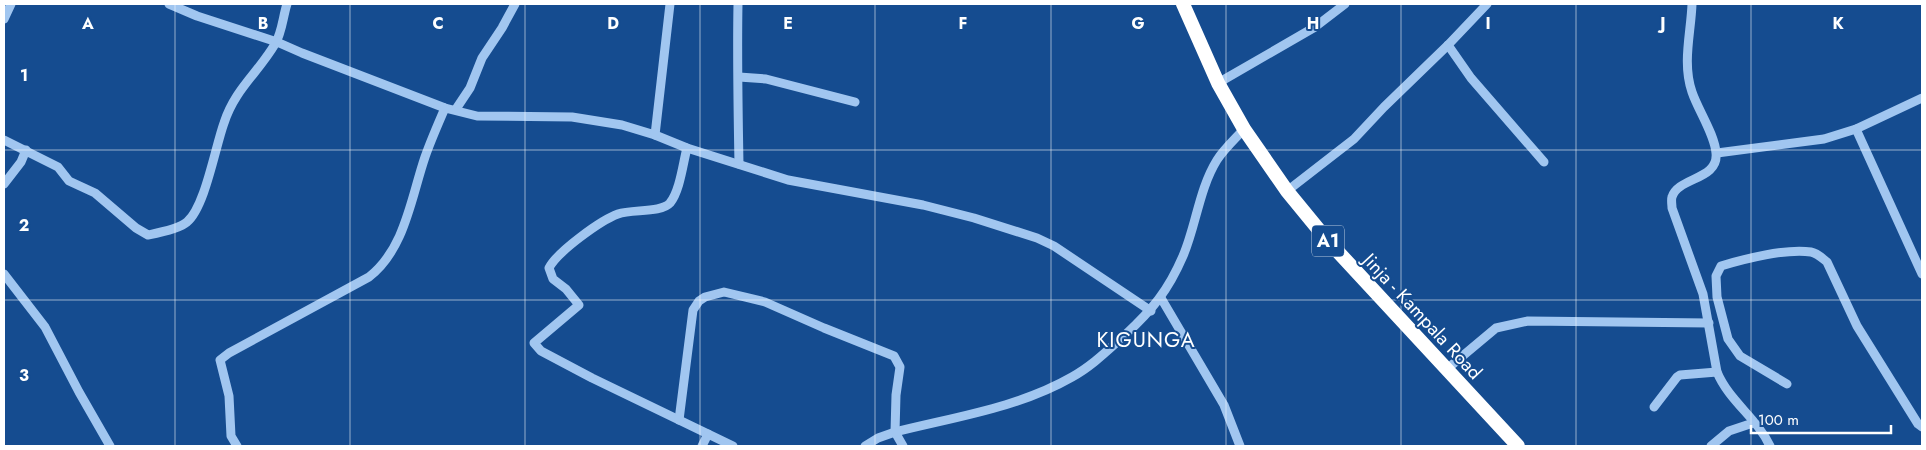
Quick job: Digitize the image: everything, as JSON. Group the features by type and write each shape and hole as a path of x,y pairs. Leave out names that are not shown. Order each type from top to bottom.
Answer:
{"highway":[{"name":"Jinja - Kampala Road","path":"1183,4 1218,83 1244,129 1287,191 1328,241 1518,446"}],"street":[{"path":"4,19 11,4"},
{"path":"169,4 197,16 277,42 445,108 456,109 477,116 572,117 622,124 687,148 796,182 923,205 974,218 1037,238 1061,251 1150,311"},
{"path":"4,140 58,167 69,181 95,193 136,228 148,235 187,223 204,195 216,148 233,101 277,42 287,4"},
{"path":"456,109 470,88 482,58 515,4"},
{"path":"655,135 670,4"},
{"path":"738,4 737,56 740,164"},
{"path":"1218,83 1315,27 1345,4"},
{"path":"1287,191 1354,139 1487,4"},
{"path":"1692,4 1687,61 1688,75 1692,92 1716,153 1714,164 1708,172 1679,188 1672,196 1672,208 1703,294 1717,372 1721,382 1770,446"},
{"path":"1448,45 1471,78 1544,162"},
{"path":"739,77 766,79 855,102"},
{"path":"1716,153 1824,139 1856,129 1922,98"},
{"path":"237,446 231,436 229,396 220,360 229,353 369,277 385,264 406,220 425,158 445,108"},
{"path":"865,446 878,438 895,432 1022,400 1050,389 1074,376 1101,357 1150,311 1160,298 1182,258 1208,178 1217,160 1244,129"},
{"path":"1856,129 1922,274"},
{"path":"687,148 676,192 671,202 665,207 618,214 567,247 553,260 549,268 553,279 566,289 579,305 534,343 541,351 733,446"},
{"path":"4,184 21,162 26,150"},
{"path":"1787,384 1740,356 1728,339 1717,290 1716,276 1721,266 1744,259 1791,252 1811,252 1820,256 1827,262 1857,326 1918,424 1922,427"},
{"path":"4,274 45,327 110,446"},
{"path":"679,420 693,310 705,296 724,292 765,302 894,356 900,367 896,395 895,432 903,446"},
{"path":"1160,298 1224,405 1240,446"},
{"path":"1447,369 1496,328 1528,321 1709,323"},
{"path":"1654,407 1680,375 1717,372"},
{"path":"1711,446 1729,431 1754,423"},
{"path":"702,446 708,434"}],"district":[{"name":"KIGUNGA","path":"1146,340"}]}
